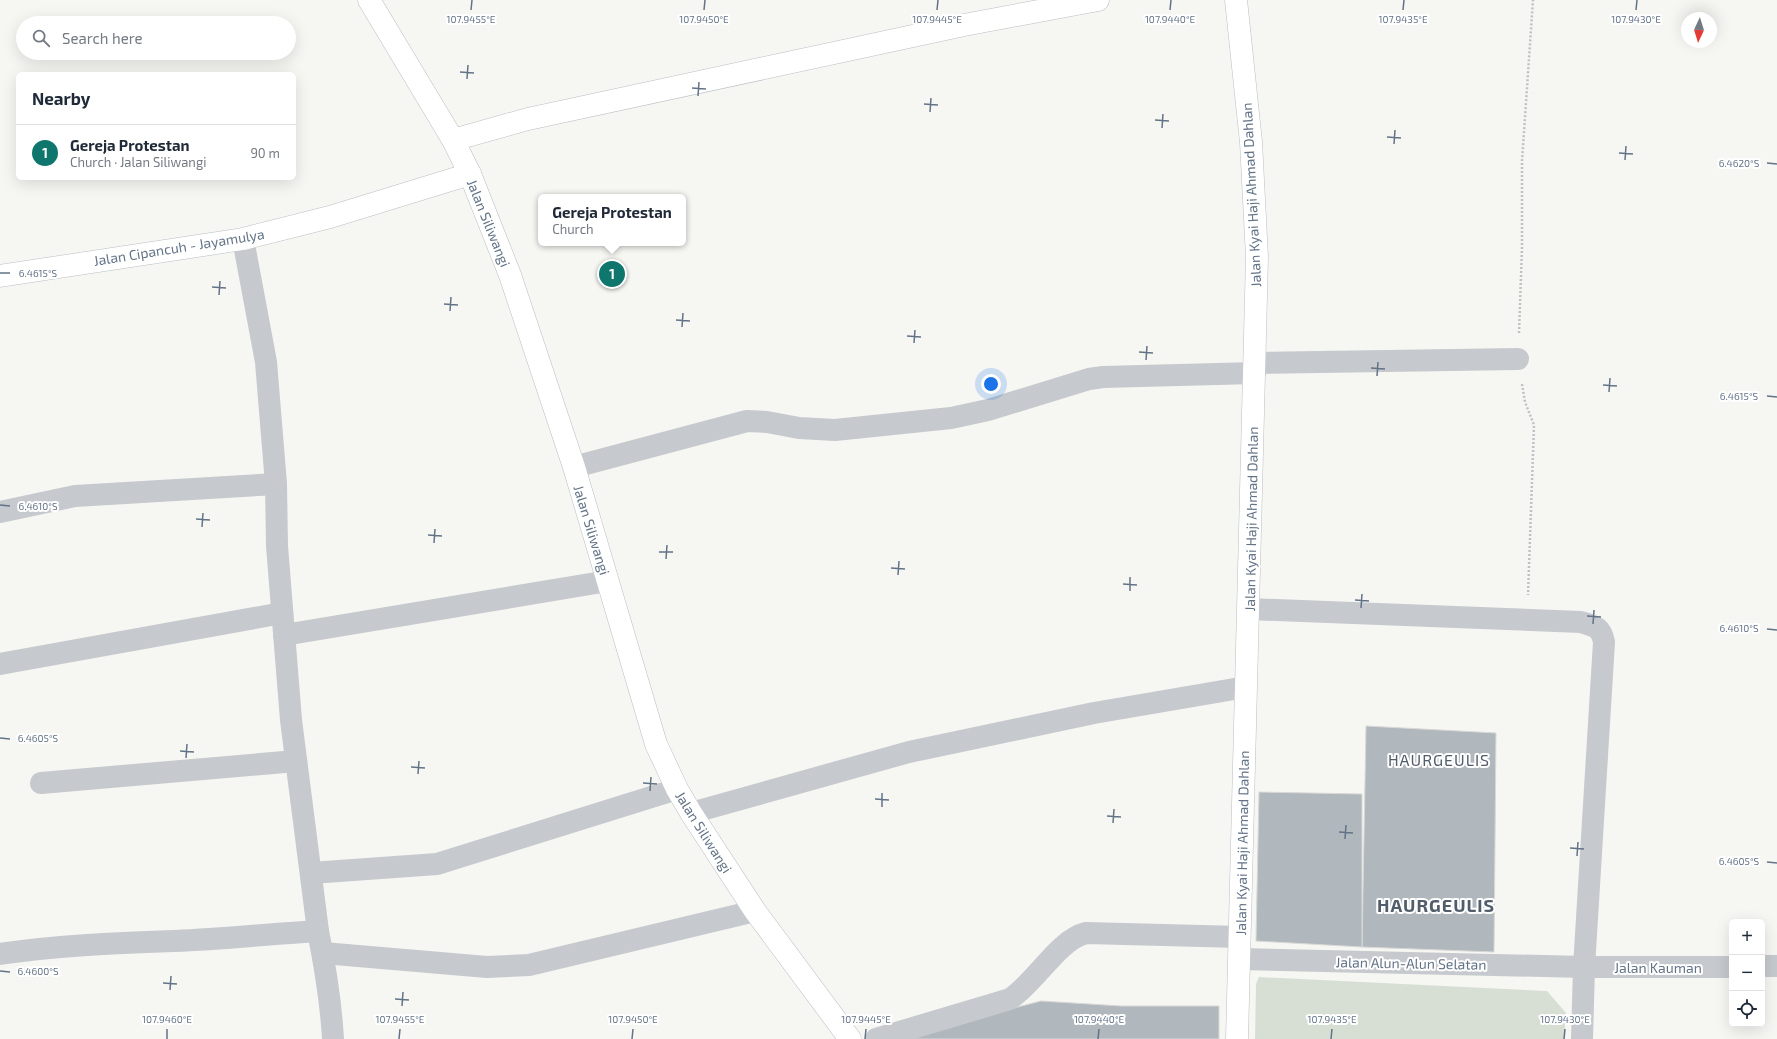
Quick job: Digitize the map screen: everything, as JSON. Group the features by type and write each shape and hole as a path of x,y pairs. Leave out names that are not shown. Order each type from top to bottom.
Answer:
{"street":[{"name":"Jalan Siliwangi","path":"369,0 454,140 470,174 514,288 574,467 656,744 677,789 691,813 754,911 850,1039"},
{"path":"454,140 544,116 964,25 1098,0"},
{"name":"Jalan Kyai Haji Ahmad Dahlan","path":"1236,0 1251,142 1257,257 1237,1039"},
{"name":"Jalan Cipancuh - Jayamulya","path":"0,276 244,239 330,217 470,174"},
{"path":"244,239 266,362 276,484 277,546 291,720 318,931 332,1020 333,1039"},
{"path":"574,467 747,421 767,422 800,428 842,429 951,418 988,410 1089,379 1103,377 1255,368 1518,359"},
{"path":"0,512 75,496 276,484"},
{"path":"284,635 608,581"},
{"path":"1249,609 1585,623 1596,627 1602,632 1604,642 1584,967 1582,1039"},
{"path":"0,664 282,613"},
{"path":"691,813 909,752 1094,713 1246,687"},
{"path":"41,783 296,761"},
{"path":"311,873 437,864 677,789"},
{"path":"322,953 487,966 530,965 754,911"},
{"path":"0,954 26,950 145,941 175,941 318,931"},
{"path":"876,1039 1010,999 1022,991 1067,942 1076,936 1086,933 1240,937"},
{"name":"Jalan Alun-Alun Selatan","path":"1239,959 1584,967"},
{"name":"Jalan Kauman","path":"1584,967 1729,966"},
{"path":"1765,966 1777,966"}],"path":[{"path":"1527,620 1534,425 1525,402 1518,359 1522,248 1522,161 1533,0"}],"shaded area":[{"path":"1259,977 1547,991 1566,1013 1564,1039 1255,1039 1256,984"}],"building":[{"path":"1366,726 1496,733 1494,952 1362,947"},
{"path":"1259,792 1362,794 1362,947 1256,941"},
{"path":"1041,1001 1121,1006 1219,1006 1219,1039 894,1039"}],"place":[{"name":"Gereja Protestan","path":"612,274"}],"district":[{"name":"HAURGEULIS","path":"1439,759"},
{"name":"HAURGEULIS","path":"1436,905"}]}
